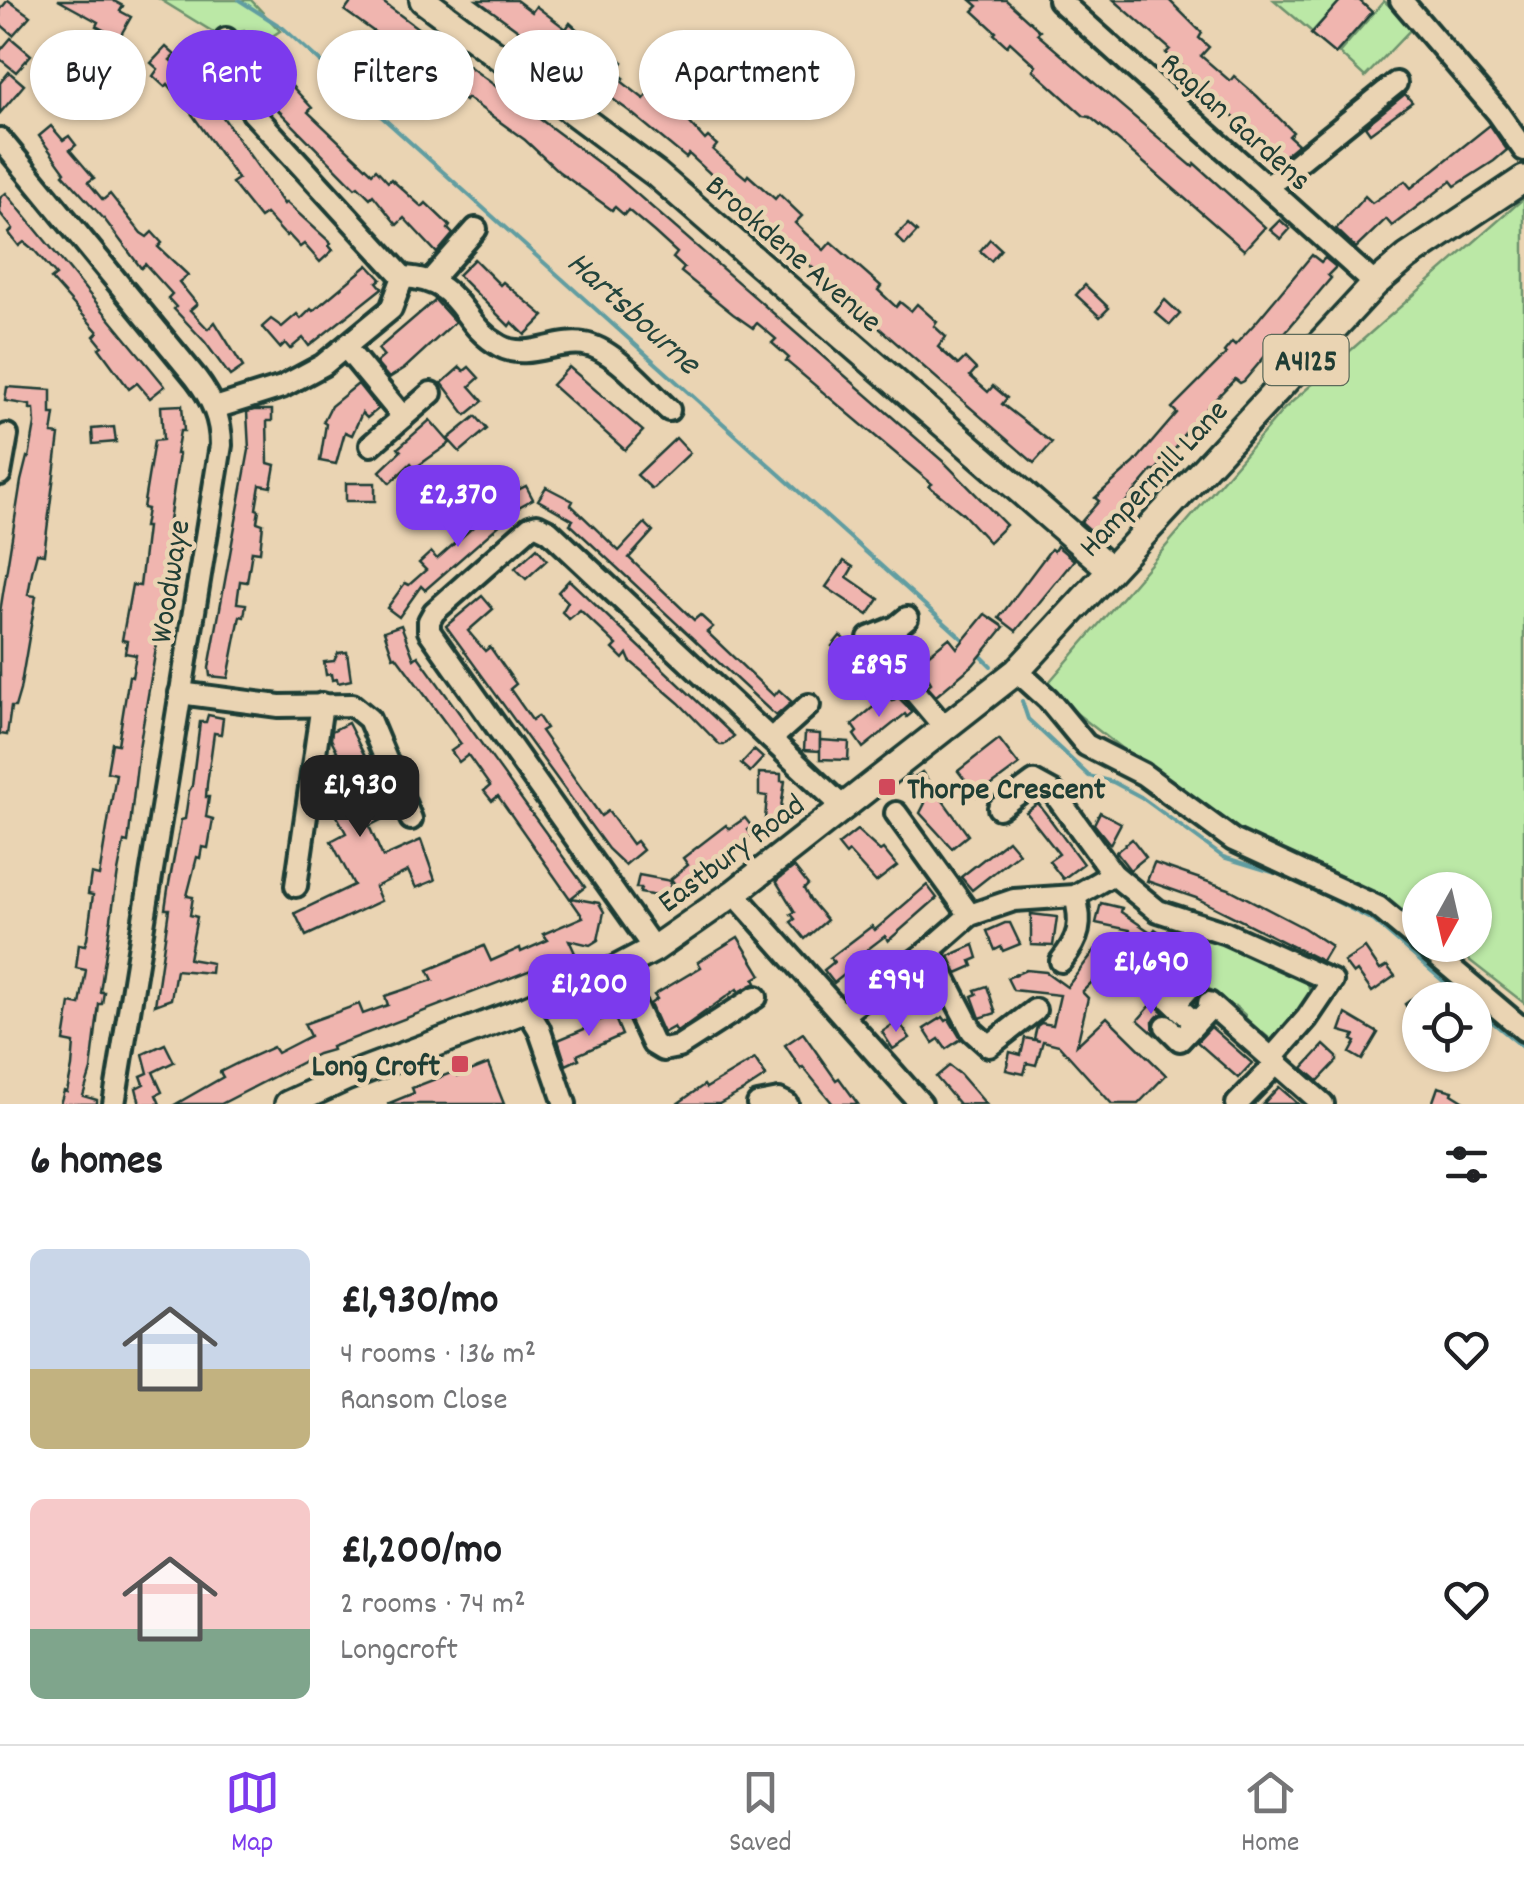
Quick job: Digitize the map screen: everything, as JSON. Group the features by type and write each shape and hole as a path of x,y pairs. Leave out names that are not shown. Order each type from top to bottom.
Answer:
{"main road":[{"name":"Brookdene Avenue","path":"423,0 656,174 1110,569"},
{"name":"Hampermill Lane","path":"1017,671 1375,284 1437,236 1524,179"},
{"name":"Eastbury Road","path":"288,1104 347,1077 527,1010 654,949 734,892 1017,671"}],"street":[{"name":"Raglan Gardens","path":"1059,0 1375,284"},
{"path":"1401,0 1498,113 1524,150"},
{"path":"1270,189 1276,180 1396,83"},
{"path":"259,120 403,277 441,285 497,344 512,351 528,352 568,343 594,346 606,352 669,410"},
{"name":"Woodwaye","path":"0,139 196,378 214,408 221,430 114,1104"},
{"path":"431,280 476,229"},
{"path":"214,408 282,388 346,348 391,309 403,277"},
{"path":"346,348 403,417"},
{"path":"371,445 431,393"},
{"path":"0,474 6,434"},
{"path":"654,949 432,638 431,616 530,526 549,530 843,808"},
{"path":"907,618 868,638 945,728"},
{"path":"1017,671 1048,699 1086,745 1143,774 1234,840 1378,907 1402,927"},
{"path":"180,694 279,706 352,705 369,718 411,820"},
{"path":"296,886 322,704"},
{"path":"771,740 809,705"},
{"path":"999,808 1034,782 1054,793 1113,874 1158,912 1226,933 1332,981 1275,1060 1237,1104"},
{"path":"896,813 970,916"},
{"path":"842,1014 970,916 1014,900 1075,896 1113,874"},
{"path":"734,892 921,1104"},
{"path":"1061,961 1078,934 1080,920 1075,896"},
{"path":"930,950 972,1031 989,1046 1036,1010"},
{"path":"1444,962 1524,1030"},
{"path":"618,968 653,1044 663,1050 678,1046 756,997"},
{"path":"1175,1004 1196,981"},
{"path":"1153,984 1196,1023"},
{"path":"1166,1026 1180,1040 1210,1004 1323,1104"},
{"path":"527,1010 539,1030 565,1104"},
{"path":"758,1104 780,1100 787,1104"}],"green space":[{"path":"161,0 251,0 279,30 244,30 210,30"},
{"path":"1274,0 1341,0 1312,32"},
{"path":"1384,1 1413,27 1365,77 1339,53"},
{"path":"1524,198 1524,1003 1472,962 1492,962 1492,872 1402,872 1402,915 1234,836 1044,688 1284,409"},
{"path":"1178,926 1255,951 1254,957 1276,969 1282,966 1308,982 1310,995 1299,1009 1304,1014 1276,1044 1263,1033 1260,1035 1242,1020 1245,1015 1235,1006 1232,1010 1195,976 1204,966 1171,936"}],"building":[{"path":"8,0 30,16 13,35 0,24 0,10"},
{"path":"58,0 112,0 131,17 124,30 104,30 96,26 98,22"},
{"path":"353,0 380,0 420,30 372,30 345,11"},
{"path":"477,0 516,0 532,12 536,6 566,29 570,23 578,30 518,30"},
{"path":"971,0 1006,0 1040,31 1037,34 1265,227 1244,250 1033,70 1036,66 1010,42 1007,46 973,11 978,6"},
{"path":"1114,0 1169,0 1202,33 1199,38 1209,47 1201,56 1230,81 1234,76 1257,96 1293,132 1289,136 1298,144 1280,159 1190,78 1193,76 1166,53 1170,49"},
{"path":"1341,0 1359,0 1372,12 1335,54 1311,34"},
{"path":"11,38 30,56 16,72 0,59 0,51"},
{"path":"166,47 165,87 153,76 158,69 151,63"},
{"path":"474,70 494,85 494,118 474,103"},
{"path":"9,72 24,85 0,113 0,83"},
{"path":"619,74 624,78 621,81 639,95 639,119 619,104"},
{"path":"297,92 312,108 308,112 372,173 376,169 388,182 391,179 422,207 426,203 453,234 437,253 404,218 397,225 373,195 370,198 358,186 355,188 288,120 297,120"},
{"path":"1405,94 1412,102 1370,133 1365,126"},
{"path":"196,120 225,120 284,204 331,243 333,250 320,262 304,244 300,247 286,236 266,214 260,218 232,183 238,179"},
{"path":"497,120 541,120 615,175 946,464 1006,525 989,542 929,486 932,484 786,361 789,358 772,343 776,339 757,323 753,328 733,314 681,272 684,268 673,258 677,253 654,232 628,210 624,215 615,207 612,210 558,171"},
{"path":"640,120 688,121 705,140 708,137 717,145 713,150 746,178 748,175 775,199 779,194 802,216 795,223 824,250 831,242 881,286 878,290 896,307 900,302 911,311 917,304 937,322 934,326 946,337 938,347 958,365 965,358 976,369 970,376 988,392 993,386 1007,398 1002,404 1052,443 1034,463 855,307 689,154 686,158"},
{"path":"1490,125 1507,150 1494,161 1455,186 1451,181 1392,226 1386,219 1356,248 1336,229 1365,196 1372,203 1405,181 1411,188"},
{"path":"51,126 63,140 69,136 76,145 70,150 94,178 88,182 103,200 110,194 141,233 147,237 152,232 162,243 158,247 188,275 179,282 197,304 190,310 208,329 215,322 243,367 230,376 174,309 168,298 172,294 145,264 141,268 63,174 39,136"},
{"path":"6,193 165,386 150,398 137,383 129,389 99,348 102,346 94,336 98,332 51,279 56,275 34,250 24,242 19,246 9,233 13,229 0,213 0,198"},
{"path":"1280,220 1290,229 1281,239 1270,230"},
{"path":"908,224 917,232 905,245 896,236"},
{"path":"990,239 1001,249 991,261 980,251"},
{"path":"1312,255 1321,262 1325,258 1336,267 1328,275 1331,278 1244,381 1235,379 1204,411 1097,536 1081,522 1099,501 1095,498 1134,463 1177,413 1172,408 1226,354 1232,342 1235,345 1257,321"},
{"path":"474,259 500,285 503,282 544,316 525,335 512,322 509,326 458,275"},
{"path":"368,265 381,279 377,282 382,288 309,346 303,338 290,349 285,343 280,348 262,327 271,319 282,327 297,314 301,319"},
{"path":"1085,285 1109,308 1100,317 1076,295"},
{"path":"435,300 455,322 389,378 376,363 384,356 378,349"},
{"path":"1165,300 1180,314 1170,325 1155,312"},
{"path":"460,367 464,371 469,367 479,378 470,386 483,401 466,415 442,383"},
{"path":"569,367 643,431 625,450 552,385"},
{"path":"358,384 378,409 367,418 362,413 352,435 345,432 336,464 320,461 326,424 323,422 331,406"},
{"path":"7,387 51,390 51,414 55,414 52,434 59,435 44,554 37,553 32,572 28,595 36,596 20,690 15,707 11,707 7,735 0,734 0,612 21,481 35,424 30,405 5,401"},
{"path":"182,405 184,431 180,431 176,454 166,590 139,748 128,843 124,842 118,872 100,992 104,992 83,1096 97,1100 97,1104 60,1104 72,1067 74,1043 64,1041 70,1003 80,1005 86,970 76,968 79,944 85,945 87,939 93,895 88,894 91,874 99,876 116,774 107,772 112,743 118,744 136,655 125,653 127,641 122,640 132,585 140,586 147,527 147,509 143,508 154,441 163,440 161,406"},
{"path":"272,410 272,421 267,421 268,463 275,465 271,487 260,485 256,509 257,522 263,524 260,552 252,551 247,582 240,581 237,603 246,604 228,678 210,676 249,450 247,412"},
{"path":"476,416 487,429 460,452 448,439"},
{"path":"430,420 450,443 415,468 411,463 390,483 380,471 401,451 398,448"},
{"path":"114,427 116,442 93,444 92,429"},
{"path":"676,438 690,453 652,489 637,475"},
{"path":"346,483 375,483 375,501 346,501"},
{"path":"526,486 533,499 499,518 503,522 425,590 421,586 399,617 387,608 405,583 409,585 426,570 419,563 431,552 437,559 500,503 498,500"},
{"path":"546,487 573,501 571,505 619,551 645,523 653,531 629,558 694,620 700,615 713,627 707,632 774,696 779,690 792,702 776,716 570,524 573,520 538,500"},
{"path":"1057,546 1074,560 1016,631 999,618"},
{"path":"537,548 547,560 526,579 515,568"},
{"path":"844,561 853,567 847,577 879,599 868,615 826,587"},
{"path":"569,580 734,736 720,745 627,654 623,659 613,649 617,645 580,610 569,619 562,612 568,602 558,592"},
{"path":"482,596 493,609 468,631 485,651 490,647 516,684 510,689 532,720 538,716 546,728 541,731 601,816 608,811 632,844 636,841 643,850 625,865 608,849 446,626"},
{"path":"985,614 1004,627 973,665 936,696 927,686 931,683 919,662 949,638 957,648"},
{"path":"401,625 414,659 418,656 585,887 571,898 599,903 604,912 598,940 590,945 569,940 575,953 331,1047 332,1050 221,1104 176,1104 223,1077 220,1072 273,1047 277,1053 310,1036 304,1024 359,1004 363,1014 388,1005 385,996 433,980 428,970 484,946 491,961 520,948 521,952 548,940 543,934 583,917 498,796 492,801 484,791 490,786 468,755 459,762 451,751 461,744 393,657 384,631"},
{"path":"840,636 851,644 843,655 832,646"},
{"path":"347,652 351,680 338,683 331,674 326,675 324,662 334,661 338,653"},
{"path":"898,697 913,712 907,717 905,714 863,748 852,725 878,703 880,706"},
{"path":"208,715 223,718 221,734 214,733 207,784 206,817 213,819 208,848 202,847 200,858 197,857 187,896 193,897 190,915 197,917 189,959 212,963 211,973 176,970 171,999 155,1005 169,909 165,909 168,889 192,786 200,722 206,722"},
{"path":"348,723 377,780 367,785 381,820 369,826 383,857 421,840 435,880 416,888 408,871 375,887 381,901 306,936 295,913 354,885 331,841 346,833 328,799 340,793 327,766 329,755 337,751 332,731"},
{"path":"805,733 820,734 820,751 804,750"},
{"path":"999,739 1019,765 977,796 958,771"},
{"path":"820,740 849,742 848,760 820,759"},
{"path":"754,750 763,758 750,772 741,764"},
{"path":"922,772 968,835 952,848 920,813 925,803 909,781"},
{"path":"759,773 781,774 781,781 785,781 779,820 765,819 767,796 759,795"},
{"path":"1038,803 1083,864 1063,879 1049,861 1059,854 1026,812"},
{"path":"1100,812 1121,823 1110,844 1094,824"},
{"path":"745,818 752,827 748,830 752,835 680,891 671,879 688,865 683,858 726,825 729,829"},
{"path":"857,830 880,851 883,849 897,866 876,882 838,845"},
{"path":"1132,839 1146,857 1130,870 1116,852"},
{"path":"1008,840 1019,853 972,890 961,877"},
{"path":"1154,863 1229,889 1331,946 1322,961 1196,898 1147,881"},
{"path":"794,867 808,885 804,889 810,900 827,920 805,939 791,922 795,912 776,881"},
{"path":"639,875 671,881 668,898 640,893 641,888 636,888"},
{"path":"927,885 937,898 888,941 885,936 851,962 854,967 834,983 824,970 834,962 830,958 872,926 875,930"},
{"path":"1101,903 1122,908 1121,912 1152,933 1155,929 1193,962 1176,982 1159,968 1162,965 1123,940 1130,930 1096,923"},
{"path":"1031,914 1057,917 1053,946 1031,945"},
{"path":"1010,923 1020,944 995,950 987,931"},
{"path":"738,937 761,975 754,979 756,983 739,992 737,989 677,1032 674,1027 663,1033 650,1004 657,999 654,995 701,967 698,962"},
{"path":"974,945 978,958 971,961 973,966 957,973 949,956"},
{"path":"1365,948 1380,970 1387,966 1395,976 1372,992 1357,971 1353,974 1344,962"},
{"path":"1095,950 1111,962 1095,983 1082,992 1088,998 1077,1045 1107,1017 1166,1075 1138,1104 1112,1104 1059,1045 1043,1041 1036,1065 1027,1063 1024,1074 1006,1070 1010,1052 1021,1055 1025,1038 1040,1041 1034,1039 1037,1026 1053,1025 1060,995 1013,990 1007,978 1026,970 1046,972 1067,987"},
{"path":"926,972 936,991 897,1018 889,1007 894,1004 889,998"},
{"path":"987,986 996,1013 980,1018 972,996 977,994 975,990"},
{"path":"1153,1003 1164,1013 1153,1022 1154,1034 1138,1020"},
{"path":"1346,1014 1378,1033 1362,1060 1350,1053 1355,1035 1340,1031"},
{"path":"614,1016 622,1035 577,1055 579,1059 566,1065 558,1040"},
{"path":"943,1017 949,1019 961,1039 946,1049 939,1039 933,1043 924,1029"},
{"path":"898,1021 910,1038 893,1049 882,1032"},
{"path":"1211,1027 1252,1063 1238,1078 1197,1042"},
{"path":"803,1033 858,1104 833,1104 801,1069 785,1045"},
{"path":"165,1044 174,1062 153,1072 162,1092 156,1095 160,1104 140,1104 136,1088 144,1084 141,1076 148,1073 143,1054"},
{"path":"1324,1045 1337,1061 1318,1081 1303,1068"},
{"path":"755,1059 766,1076 743,1091 719,1104 677,1104 704,1085 706,1088"},
{"path":"488,1064 504,1104 387,1104 414,1093 412,1088"},
{"path":"949,1066 986,1104 959,1104 936,1077"},
{"path":"1279,1087 1287,1094 1298,1104 1263,1104"},
{"path":"1438,1087 1453,1091 1468,1104 1432,1104"}],"waterway":[{"name":"Hartsbourne","path":"239,0 283,28 966,642"},
{"name":"Hartsbourne","path":"980,655 991,666"},
{"name":"Hartsbourne","path":"1022,701 1028,719 1089,776 1113,782 1141,797 1223,857 1291,878 1374,921 1444,982"},
{"name":"Hartsbourne","path":"1492,1022 1524,1048"}],"place":[{"name":"Thorpe Crescent","path":"887,787"},
{"name":"Long Croft","path":"460,1064"}]}
